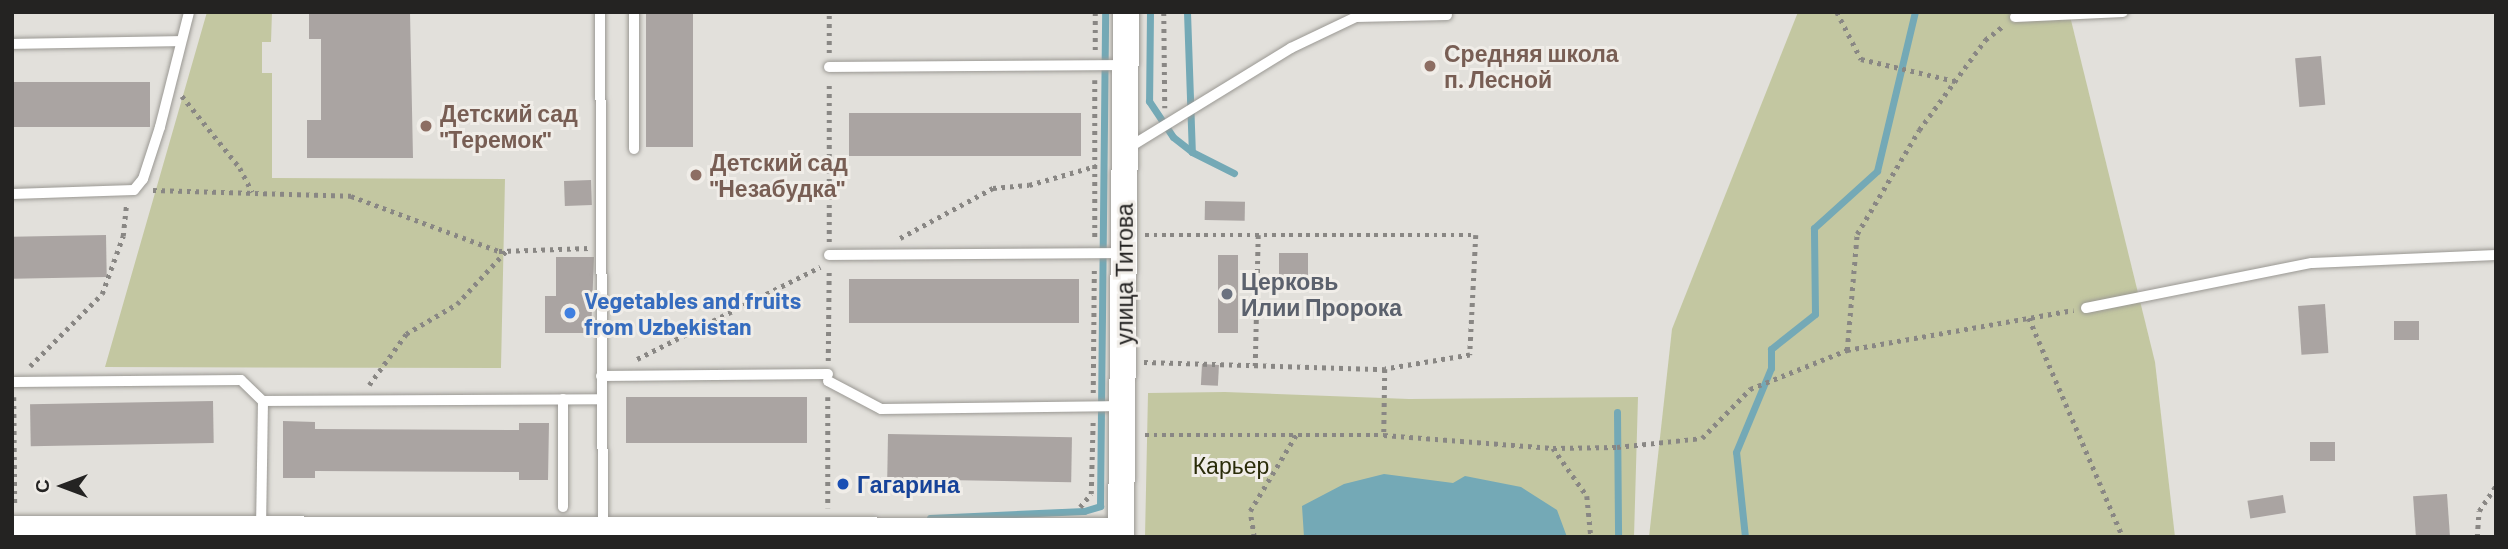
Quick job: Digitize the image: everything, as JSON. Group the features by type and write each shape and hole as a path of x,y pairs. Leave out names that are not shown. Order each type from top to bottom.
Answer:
{"street":[{"name":"улица Титова","path":"1121,534 1126,12"},
{"path":"13,513 255,532 569,525 603,531 843,525 1121,534"}],"lane":[{"path":"12,194 134,190 143,179 172,82 189,12"},
{"path":"600,12 603,531"},
{"path":"634,12 635,149"},
{"path":"2015,17 2123,12"},
{"path":"1125,150 1291,48 1356,17 1447,15"},
{"path":"12,44 181,41"},
{"path":"829,67 1126,65"},
{"path":"829,259 869,255 1124,253"},
{"path":"2086,308 2312,263 2496,255"},
{"path":"601,376 828,378 881,410 1123,405"},
{"path":"14,382 241,380 263,401 601,399"},
{"path":"563,399 569,525"},
{"path":"255,532 263,401"}],"path":[{"path":"1067,509 1085,504 1091,494 1095,12"},
{"path":"1164,12 1165,126"},
{"path":"1837,12 1861,59 1955,81"},
{"path":"1847,350 1857,234 1919,130 1984,40 2015,17"},
{"path":"172,82 240,168 252,192"},
{"path":"869,255 993,188 1029,185 1101,164"},
{"path":"29,504 13,513 14,382 102,294 134,190 351,196 507,251 601,247"},
{"path":"1141,362 1385,369 1470,355 1476,235 1144,234"},
{"path":"1255,366 1258,235"},
{"path":"358,400 406,334 457,304 507,251"},
{"path":"601,376 829,259"},
{"path":"1145,435 1384,435 1553,448 1617,447 1702,438 1750,389 1847,350 2086,308"},
{"path":"2029,318 2123,537"},
{"path":"1384,435 1385,369"},
{"path":"1254,537 1250,511 1297,435"},
{"path":"1553,448 1587,496 1591,537"},
{"path":"2477,537 2479,511 2496,486"},
{"path":"815,508 843,525"}],"green space":[{"path":"207,12 272,12 271,42 262,42 262,73 272,73 272,178 505,179 501,368 105,367"},
{"path":"1798,12 2069,12 2155,362 2175,537 1649,537 1672,329"},
{"name":"Карьер","path":"1225,392 1409,399 1638,397 1634,537 1145,537 1148,393"}],"water":[{"path":"1384,474 1453,483 1465,476 1521,487 1557,510 1567,537 1304,537 1302,506 1344,484"}],"building":[{"path":"309,12 410,12 413,158 307,158 307,120 321,120 321,39 309,39"},
{"path":"646,12 693,12 693,147 646,147"},
{"path":"2321,56 2325,105 2299,107 2295,58"},
{"path":"12,82 150,82 150,127 12,127"},
{"path":"849,113 1081,113 1081,156 849,156"},
{"path":"591,180 592,205 565,206 564,181"},
{"path":"1205,201 1245,202 1245,221 1205,220"},
{"path":"106,235 107,277 13,279 12,237"},
{"path":"1279,253 1308,253 1308,282 1279,282"},
{"name":"Церковь Илии Пророка","path":"1218,255 1238,255 1238,333 1218,333"},
{"path":"556,257 594,257 591,333 545,333 545,296 556,296"},
{"path":"849,279 1079,279 1079,323 849,323"},
{"path":"2325,304 2328,353 2301,355 2298,306"},
{"path":"2394,321 2419,321 2419,340 2394,340"},
{"path":"1202,364 1219,365 1218,386 1201,385"},
{"path":"626,397 807,397 807,443 626,443"},
{"path":"213,401 214,443 31,446 30,404"},
{"path":"283,421 315,422 315,429 519,430 519,423 549,423 548,480 519,480 519,472 315,471 315,478 283,478"},
{"path":"888,434 1072,437 1071,482 887,479"},
{"path":"2310,442 2335,442 2335,461 2310,461"},
{"path":"2447,494 2450,537 2416,537 2413,496"},
{"path":"2283,495 2286,513 2250,518 2247,501"}],"waterway":[{"path":"930,518 1084,511 1100,506 1105,12"},
{"path":"1150,12 1149,101 1173,137 1192,152 1234,173"},
{"path":"1187,12 1192,152"},
{"path":"1745,537 1736,452 1771,368 1771,349 1815,314 1814,228 1877,171 1915,12"},
{"path":"1617,412 1618,537"}],"place":[{"name":"Средняя школа п. Лесной","path":"1430,66"},
{"name":"Детский сад \"Теремок\"","path":"426,126"},
{"name":"Детский сад \"Незабудка\"","path":"696,175"},
{"name":"Церковь Илии Пророка","path":"1227,294"},
{"name":"Vegetables and fruits from Uzbekistan","path":"570,313"},
{"name":"Гагарина","path":"843,484"}]}
